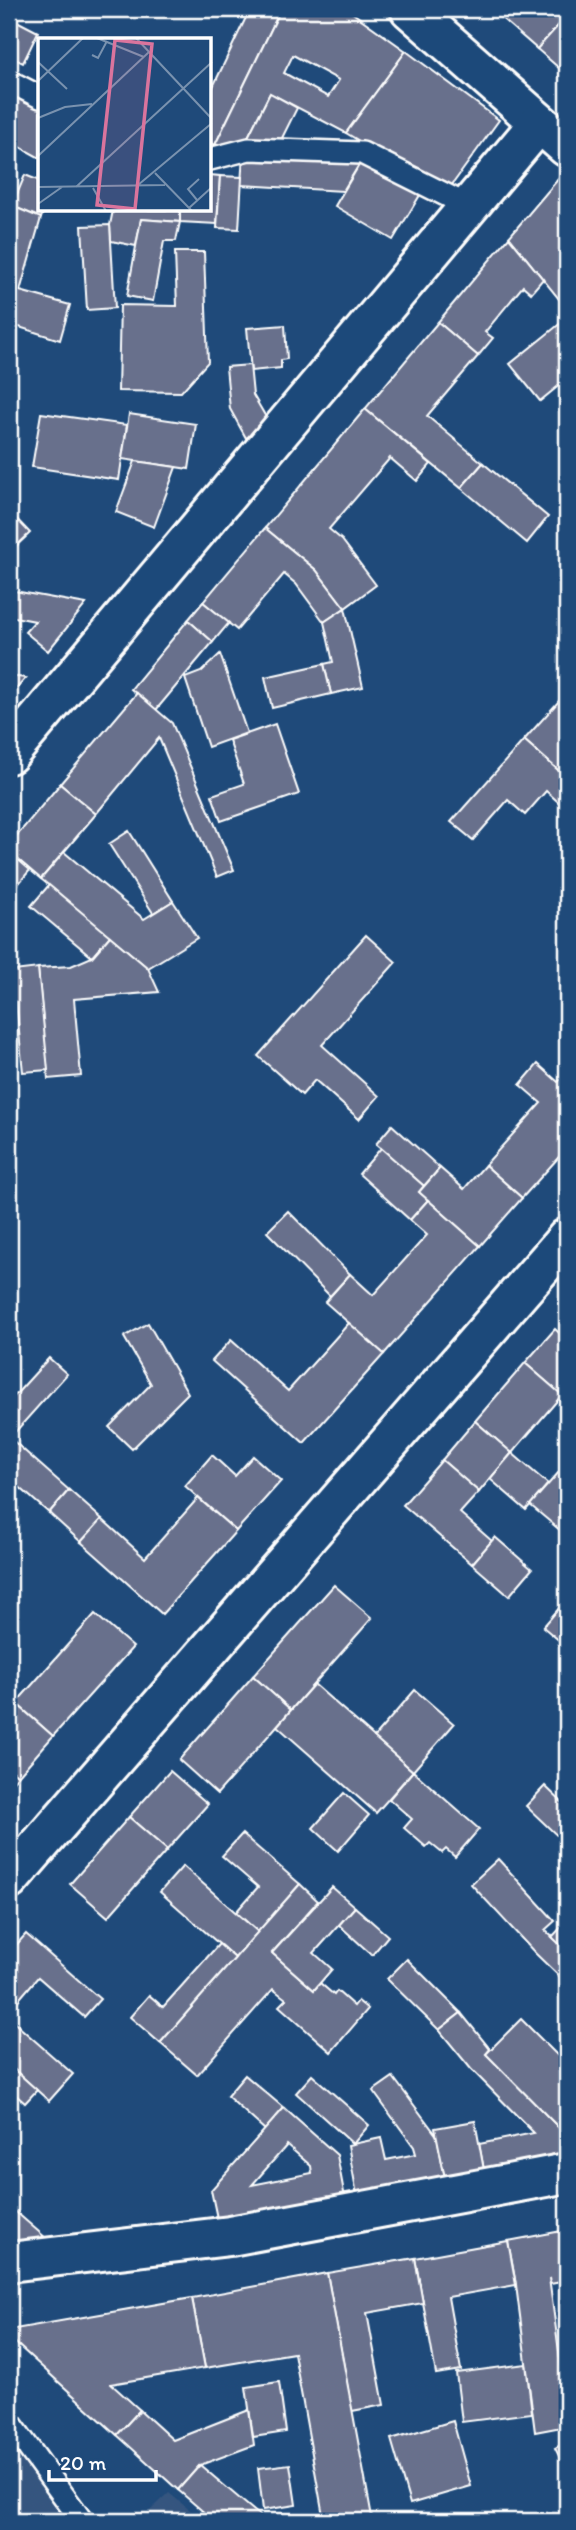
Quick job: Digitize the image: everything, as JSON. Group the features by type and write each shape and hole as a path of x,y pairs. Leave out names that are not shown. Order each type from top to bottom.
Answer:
{"street":[{"path":"9,754 470,207 553,135 410,9"},
{"path":"9,1880 567,1238"},
{"path":"9,2262 230,2236 567,2173"}],"lane":[{"path":"9,81 38,96"},
{"path":"212,158 249,149 362,153 470,207"},
{"path":"9,2421 82,2521"}],"shaded area":[{"path":"9,2431 77,2521 9,2521"},
{"path":"169,2493 203,2521 139,2521"}],"building":[{"path":"250,9 281,9 215,145 212,143 212,89"},
{"path":"281,9 347,9 406,51 346,133 270,93 244,145 215,145","holes":["293,55 339,80 328,97 284,73"]},
{"path":"491,9 567,9 567,16 537,49"},
{"path":"567,16 567,75 537,49"},
{"path":"9,17 38,32 23,63 9,56"},
{"path":"406,51 499,120 446,193 346,133"},
{"path":"9,87 38,104 38,157 9,141"},
{"path":"270,93 297,108 279,144 244,145"},
{"path":"243,154 362,160 343,191 241,185"},
{"path":"362,160 420,195 393,240 335,206"},
{"path":"25,175 38,180 38,212 43,212 41,218 12,206"},
{"path":"212,175 220,176 217,224 180,222 180,212 212,212"},
{"path":"220,176 242,177 239,229 217,228"},
{"path":"559,178 567,186 567,309 509,237"},
{"path":"12,206 41,218 20,291 70,305 60,340 16,326 14,334 9,332 9,216"},
{"path":"113,212 180,212 180,222 141,219 136,246 111,241"},
{"path":"141,219 180,222 176,241 164,241 153,301 127,296"},
{"path":"110,225 115,308 87,310 82,226"},
{"path":"509,237 543,279 531,293 523,286 485,332 493,338 478,356 438,322"},
{"path":"175,252 204,252 208,362 181,392 118,391 120,305 177,306"},
{"path":"567,318 567,379 540,401 510,364"},
{"path":"438,322 478,356 427,416 483,463 461,488 365,409"},
{"path":"285,325 287,359 281,360 281,368 251,371 247,328"},
{"path":"250,365 253,395 270,424 246,438 230,409 226,367"},
{"path":"365,409 431,464 417,481 390,458 329,529 342,540 376,585 345,608 316,570 265,528"},
{"path":"41,413 127,425 119,480 32,467"},
{"path":"129,414 196,424 189,469 122,459"},
{"path":"135,461 176,467 154,527 116,512"},
{"path":"483,463 548,517 527,543 461,488"},
{"path":"9,511 30,533 9,553"},
{"path":"265,528 316,570 345,608 324,622 296,584 284,574 237,630 203,602"},
{"path":"9,590 86,604 48,651 25,632 35,621 9,616"},
{"path":"203,602 229,623 213,642 188,620"},
{"path":"345,608 363,687 331,694 324,664 333,662 324,622"},
{"path":"188,620 213,642 156,710 131,689"},
{"path":"220,654 247,733 208,747 185,678 201,672"},
{"path":"324,664 331,694 272,708 265,677"},
{"path":"9,676 26,678 9,697"},
{"path":"567,692 567,778 524,740"},
{"path":"137,693 172,723 234,870 217,877 159,738 96,814 60,784"},
{"path":"275,724 299,794 221,821 212,795 244,784 229,740"},
{"path":"524,740 567,778 567,805 565,808 546,791 525,815 508,800 473,840 451,822"},
{"path":"60,784 96,814 41,879 9,852 9,845"},
{"path":"129,831 173,901 153,913 109,844"},
{"path":"9,852 30,870 9,895"},
{"path":"64,852 144,919 173,901 197,938 148,968 41,879"},
{"path":"49,885 110,936 92,957 31,906"},
{"path":"366,935 396,962 322,1045 379,1096 359,1119 315,1080 302,1095 258,1056"},
{"path":"110,936 148,968 159,992 74,999 81,1076 48,1079 38,968 71,966 92,957"},
{"path":"9,966 14,971 38,968 48,1070 23,1072 16,1002 9,1001"},
{"path":"538,1064 558,1082 567,1076 567,1148 522,1198 485,1165 541,1103 520,1085"},
{"path":"392,1125 440,1168 424,1186 376,1144"},
{"path":"381,1148 424,1186 419,1192 428,1200 410,1220 359,1174"},
{"path":"485,1165 522,1198 480,1246 419,1192 440,1168 464,1189"},
{"path":"428,1200 480,1246 384,1354 325,1302 350,1274 373,1295 427,1235 410,1220"},
{"path":"288,1211 350,1274 330,1296 267,1232"},
{"path":"148,1323 188,1393 132,1449 109,1427 151,1384 124,1337"},
{"path":"349,1323 384,1354 304,1443 212,1361 231,1340 288,1391"},
{"path":"555,1329 567,1340 567,1389 562,1395 525,1363"},
{"path":"49,1358 67,1374 9,1439 9,1402"},
{"path":"525,1363 562,1395 512,1453 475,1421"},
{"path":"475,1421 512,1453 479,1492 442,1460"},
{"path":"10,1438 69,1490 49,1513 9,1478"},
{"path":"512,1453 548,1484 526,1510 490,1479"},
{"path":"212,1455 235,1476 253,1456 281,1481 236,1531 185,1486"},
{"path":"442,1460 479,1492 460,1513 492,1541 472,1564 403,1505"},
{"path":"567,1463 567,1536 530,1505"},
{"path":"69,1490 102,1519 81,1542 49,1513"},
{"path":"198,1498 236,1531 162,1614 81,1542 102,1519 145,1558"},
{"path":"495,1537 532,1569 509,1596 472,1564"},
{"path":"334,1585 372,1618 291,1710 253,1676"},
{"path":"567,1599 567,1647 543,1627"},
{"path":"95,1614 133,1647 53,1736 16,1703"},
{"path":"253,1676 291,1710 217,1794 179,1760"},
{"path":"314,1684 413,1771 376,1813 277,1726"},
{"path":"415,1690 454,1724 413,1771 374,1737"},
{"path":"10,1698 53,1736 18,1776 9,1768"},
{"path":"9,1768 18,1776 9,1786"},
{"path":"170,1771 208,1804 167,1850 129,1817"},
{"path":"413,1771 479,1829 455,1857 446,1849 442,1853 430,1843 426,1847 404,1828 412,1819 389,1799"},
{"path":"545,1786 567,1807 567,1845 526,1806"},
{"path":"344,1793 369,1815 338,1851 313,1828"},
{"path":"129,1817 167,1850 108,1917 70,1884"},
{"path":"242,1834 300,1884 258,1932 236,1912 258,1887 222,1856"},
{"path":"498,1859 555,1921 545,1930 567,1951 567,1984 471,1884"},
{"path":"183,1866 258,1932 235,1958 160,1892"},
{"path":"300,1884 318,1901 272,1953 314,1990 320,1983 334,1995 337,1991 354,2006 358,2001 368,2009 331,2052 279,2006 286,1999 273,1989 197,2075 160,2043"},
{"path":"332,1887 355,1907 314,1953 332,1969 314,1990 272,1953"},
{"path":"355,1907 388,1936 372,1955 339,1925"},
{"path":"567,1921 567,1951 552,1937"},
{"path":"26,1934 100,1999 84,2017 38,1977 9,2011 9,1953"},
{"path":"219,1944 235,1958 160,2043 130,2017 149,1995 163,2007"},
{"path":"407,1959 461,2013 439,2030 387,1979"},
{"path":"461,2013 490,2049 486,2054 567,2136 567,2154 484,2170 479,2144 534,2133 471,2069 439,2030"},
{"path":"9,2018 73,2074 49,2101 9,2065"},
{"path":"521,2019 567,2065 567,2136 486,2054"},
{"path":"9,2065 37,2090 25,2103 9,2089"},
{"path":"245,2075 284,2108 265,2130 227,2096"},
{"path":"312,2075 369,2125 353,2144 296,2093"},
{"path":"393,2077 437,2136 445,2178 357,2195 348,2145 381,2138 386,2160 416,2154 414,2147 373,2091"},
{"path":"284,2108 337,2155 345,2198 218,2223 211,2190","holes":["287,2145 311,2166 312,2173 252,2185"]},
{"path":"475,2121 484,2170 445,2178 435,2128"},
{"path":"9,2206 46,2238 9,2243"},
{"path":"567,2230 567,2281 550,2284 549,2278 561,2366 567,2366 567,2426 535,2432 508,2241"},
{"path":"508,2241 516,2285 448,2297 461,2370 436,2374 415,2258"},
{"path":"415,2258 423,2303 367,2313 384,2405 352,2411 327,2273"},
{"path":"327,2273 372,2517 350,2521 324,2521 294,2353 205,2368 192,2298"},
{"path":"192,2298 205,2368 111,2384 140,2410 117,2435 9,2337 9,2330"},
{"path":"526,2364 532,2413 462,2422 456,2373"},
{"path":"279,2382 286,2432 253,2437 246,2387"},
{"path":"140,2410 173,2440 249,2410 254,2445 200,2465 178,2490 117,2435"},
{"path":"453,2421 471,2486 410,2504 391,2439"},
{"path":"567,2442 567,2472 555,2448"},
{"path":"290,2464 296,2505 263,2510 258,2468"},
{"path":"200,2465 266,2521 214,2521 178,2490"},
{"path":"378,2516 381,2521 350,2521 372,2517"}]}
